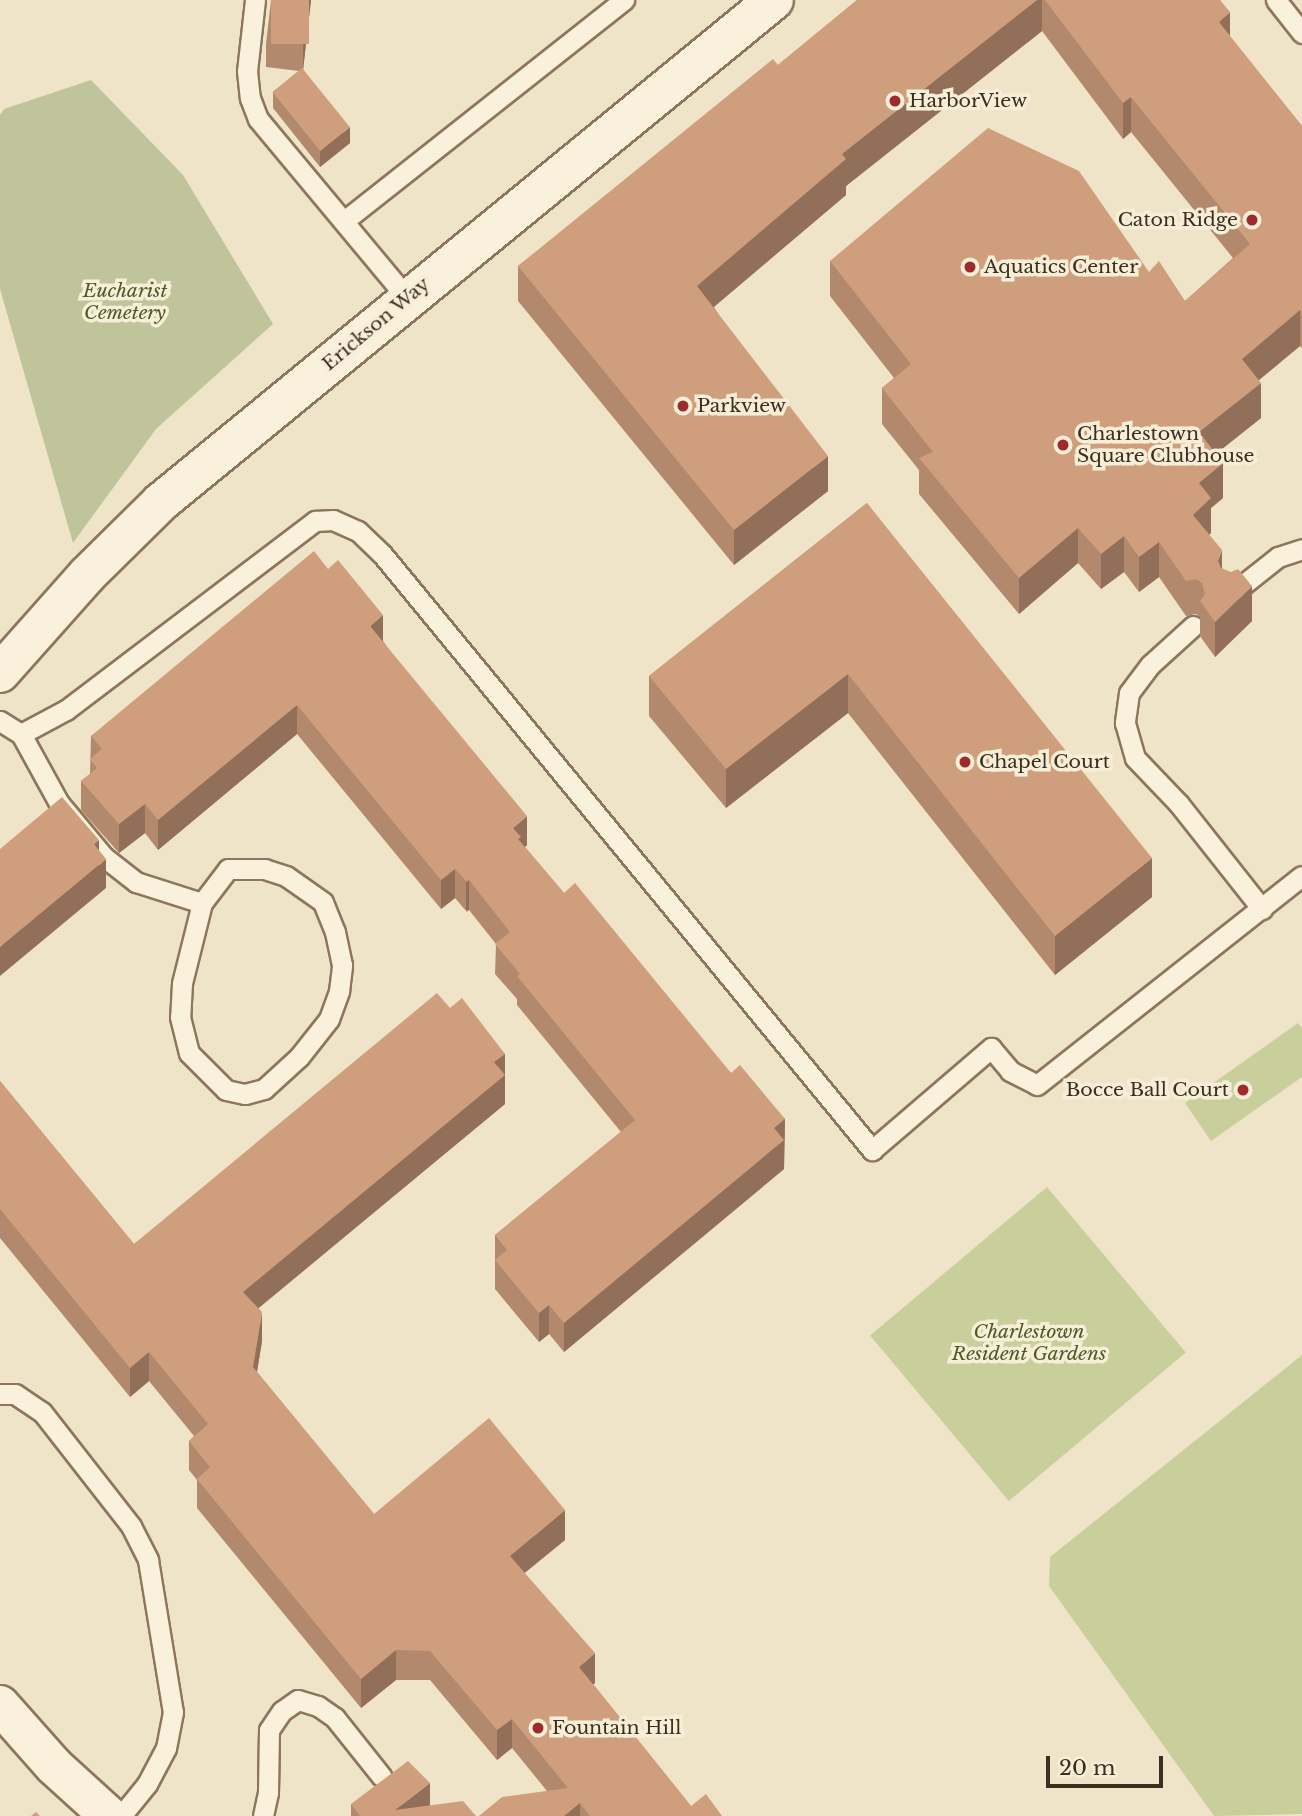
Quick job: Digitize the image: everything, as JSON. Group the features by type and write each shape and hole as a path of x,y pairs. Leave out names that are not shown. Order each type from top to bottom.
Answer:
{"street":[{"name":"Erickson Way","path":"0,673 87,575 161,502 774,0"},
{"path":"0,1705 54,1766 109,1816"}],"lane":[{"path":"255,0 247,71 250,98 258,119 407,298"},
{"path":"344,221 624,0"},
{"path":"1276,0 1302,33"},
{"path":"20,734 66,710 315,520 333,520 358,531 382,554 872,1150 991,1048 1010,1070 1037,1085 1302,876"},
{"path":"1230,596 1278,558 1302,549"},
{"path":"1193,626 1150,665 1129,693 1125,723 1135,758 1179,804 1262,909"},
{"path":"0,721 20,734 58,803 104,857 136,882 202,904"},
{"path":"228,869 265,869 286,876 323,902 335,932 342,965 338,991 328,1019 299,1056 264,1089 246,1094 226,1090 189,1053 180,1017 182,983 202,904 228,869"},
{"path":"0,1394 15,1394 42,1412 131,1526 148,1560 173,1712 160,1760 147,1784 121,1816"},
{"path":"263,1816 270,1771 269,1730 282,1711 298,1700 318,1706 335,1718 382,1777"}],"green space":[{"name":"Eucharist Cemetery","path":"91,80 183,175 273,324 156,429 73,543 0,289 0,115 4,109"},
{"name":"Bocce Ball Court","path":"1298,1023 1302,1028 1302,1077 1211,1141 1185,1103"},
{"name":"Charlestown Resident Gardens","path":"1047,1187 1186,1352 1009,1501 870,1335"},
{"path":"1302,1355 1302,1814 1214,1816 1049,1586 1050,1557"}],"building":[{"path":"271,0 309,0 309,44 271,44"},
{"name":"Parkview","path":"857,0 1037,0 842,154 846,159 697,286 828,456 734,530 518,266 773,59 778,65"},
{"path":"1045,0 1220,0 1230,12 1219,22 1302,126 1302,313 1300,310 1242,359 1261,383 1199,432 1223,463 1199,483 1211,498 1193,515 1222,550 1218,561 1221,568 1231,572 1238,569 1252,586 1215,622 1200,601 1205,594 1202,583 1196,579 1186,581 1159,542 1139,557 1124,536 1101,554 1078,528 1019,578 919,458 933,452 882,388 911,364 830,261 988,128 1079,171 1149,272 1159,261 1185,301 1250,244 1131,97 1123,103"},
{"path":"302,68 350,127 320,151 272,92"},
{"name":"Chapel Court","path":"867,503 1152,858 1055,936 848,674 726,769 649,676"},
{"path":"314,551 328,569 338,560 383,615 370,626 527,816 513,828 521,837 518,839 564,893 575,883 731,1073 740,1065 785,1119 774,1128 784,1140 564,1323 549,1305 539,1313 495,1260 507,1250 495,1235 635,1120 517,976 520,974 495,944 510,932 469,880 467,882 455,869 441,880 297,705 158,820 145,804 119,824 81,781 97,768 90,759 102,749 91,736"},
{"path":"62,797 99,840 94,844 106,859 0,947 0,849"},
{"path":"437,993 450,1008 462,998 505,1054 494,1062 505,1075 243,1292 262,1312 253,1367 374,1514 489,1418 565,1510 510,1556 595,1653 579,1667 691,1806 706,1794 722,1816 590,1816 580,1803 564,1816 479,1816 502,1797 568,1788 512,1719 497,1730 430,1651 396,1650 361,1679 197,1479 210,1467 189,1441 208,1424 149,1352 130,1368 0,1209 0,1081 134,1244"},
{"path":"408,1761 430,1783 395,1810 463,1801 476,1816 360,1816 351,1804"}],"place":[{"name":"HarborView","path":"895,101"},
{"name":"Caton Ridge","path":"1252,220"},
{"name":"Aquatics Center","path":"970,267"},
{"name":"Parkview","path":"683,406"},
{"name":"Charlestown Square Clubhouse","path":"1063,445"},
{"name":"Chapel Court","path":"965,762"},
{"name":"Bocce Ball Court","path":"1243,1090"},
{"name":"Fountain Hill","path":"538,1728"}]}
